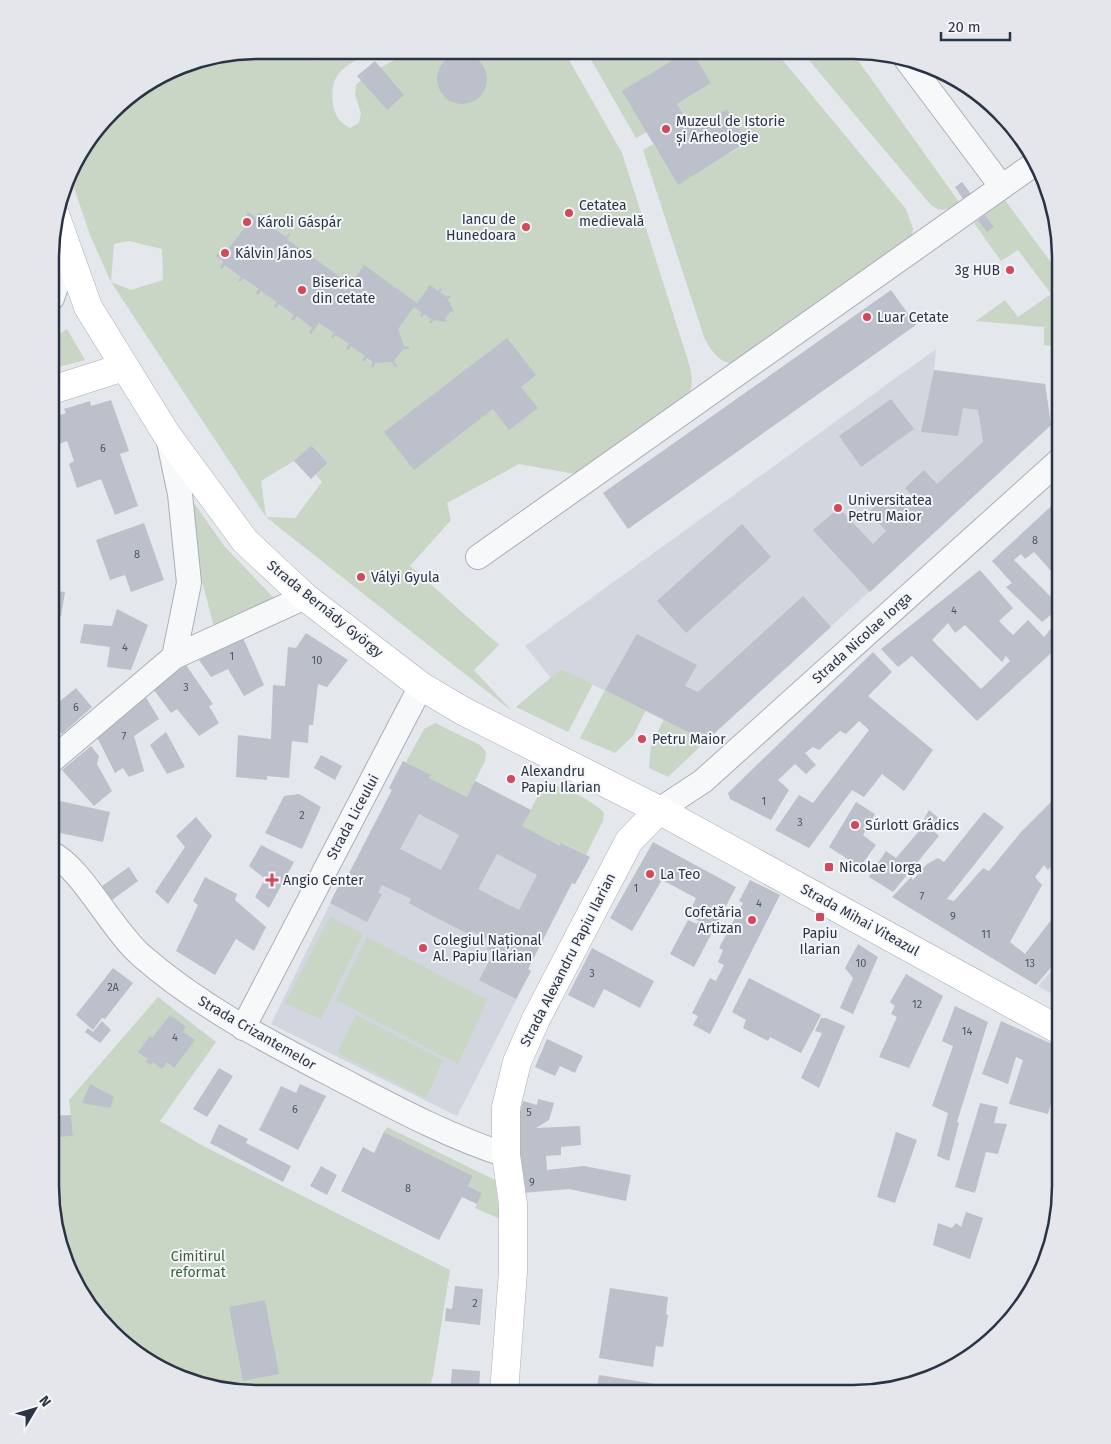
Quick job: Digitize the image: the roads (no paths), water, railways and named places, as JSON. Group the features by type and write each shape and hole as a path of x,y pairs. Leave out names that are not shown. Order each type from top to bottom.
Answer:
{"main road":[{"name":"Strada Bernády György","path":"60,230 88,307 167,435 245,540 305,597 421,686 504,733 659,810"},
{"path":"59,388 124,367"},
{"name":"Strada Mihai Viteazul","path":"659,810 1052,1027"},
{"name":"Strada Alexandru Papiu Ilarian","path":"505,1385 514,1272 513,1204 506,1155 506,1107 517,1062 536,1019 629,841 659,810"}],"street":[{"path":"914,68 1002,187"},
{"path":"478,557 1030,167"},
{"path":"59,278 68,252"},
{"path":"167,435 180,494 189,583 174,657"},
{"name":"Strada Nicolae Iorga","path":"659,810 703,781 1052,467"},
{"path":"59,754 174,657 305,597"},
{"name":"Strada Liceului","path":"243,1028 421,686"},
{"name":"Strada Crizantemelor","path":"59,860 72,871 121,936 142,956 189,994 243,1028 465,1141 506,1155"}],"place":[{"name":"Muzeul de Istorie și Arheologie","path":"666,129"},
{"name":"Cetatea medievală","path":"569,213"},
{"name":"Károli Gáspár","path":"247,222"},
{"name":"Iancu de Hunedoara","path":"526,227"},
{"name":"Kálvin János","path":"225,253"},
{"name":"3g HUB","path":"1010,270"},
{"name":"Biserica din cetate","path":"302,290"},
{"name":"Luar Cetate","path":"867,317"},
{"name":"Universitatea Petru Maior","path":"838,508"},
{"name":"Vályi Gyula","path":"361,577"},
{"name":"Petru Maior","path":"642,739"},
{"name":"Alexandru Papiu Ilarian","path":"511,779"},
{"name":"Súrlott Grádics","path":"855,825"},
{"name":"Nicolae Iorga","path":"829,867"},
{"name":"La Teo","path":"650,874"},
{"name":"Angio Center","path":"272,880"},
{"name":"Papiu Ilarian","path":"820,917"},
{"name":"Cofetăria Artizan","path":"752,920"},
{"name":"Colegiul Național Al. Papiu Ilarian","path":"423,948"}],"park label":[{"name":"Cimitirul reformat","path":"198,1264"}]}
